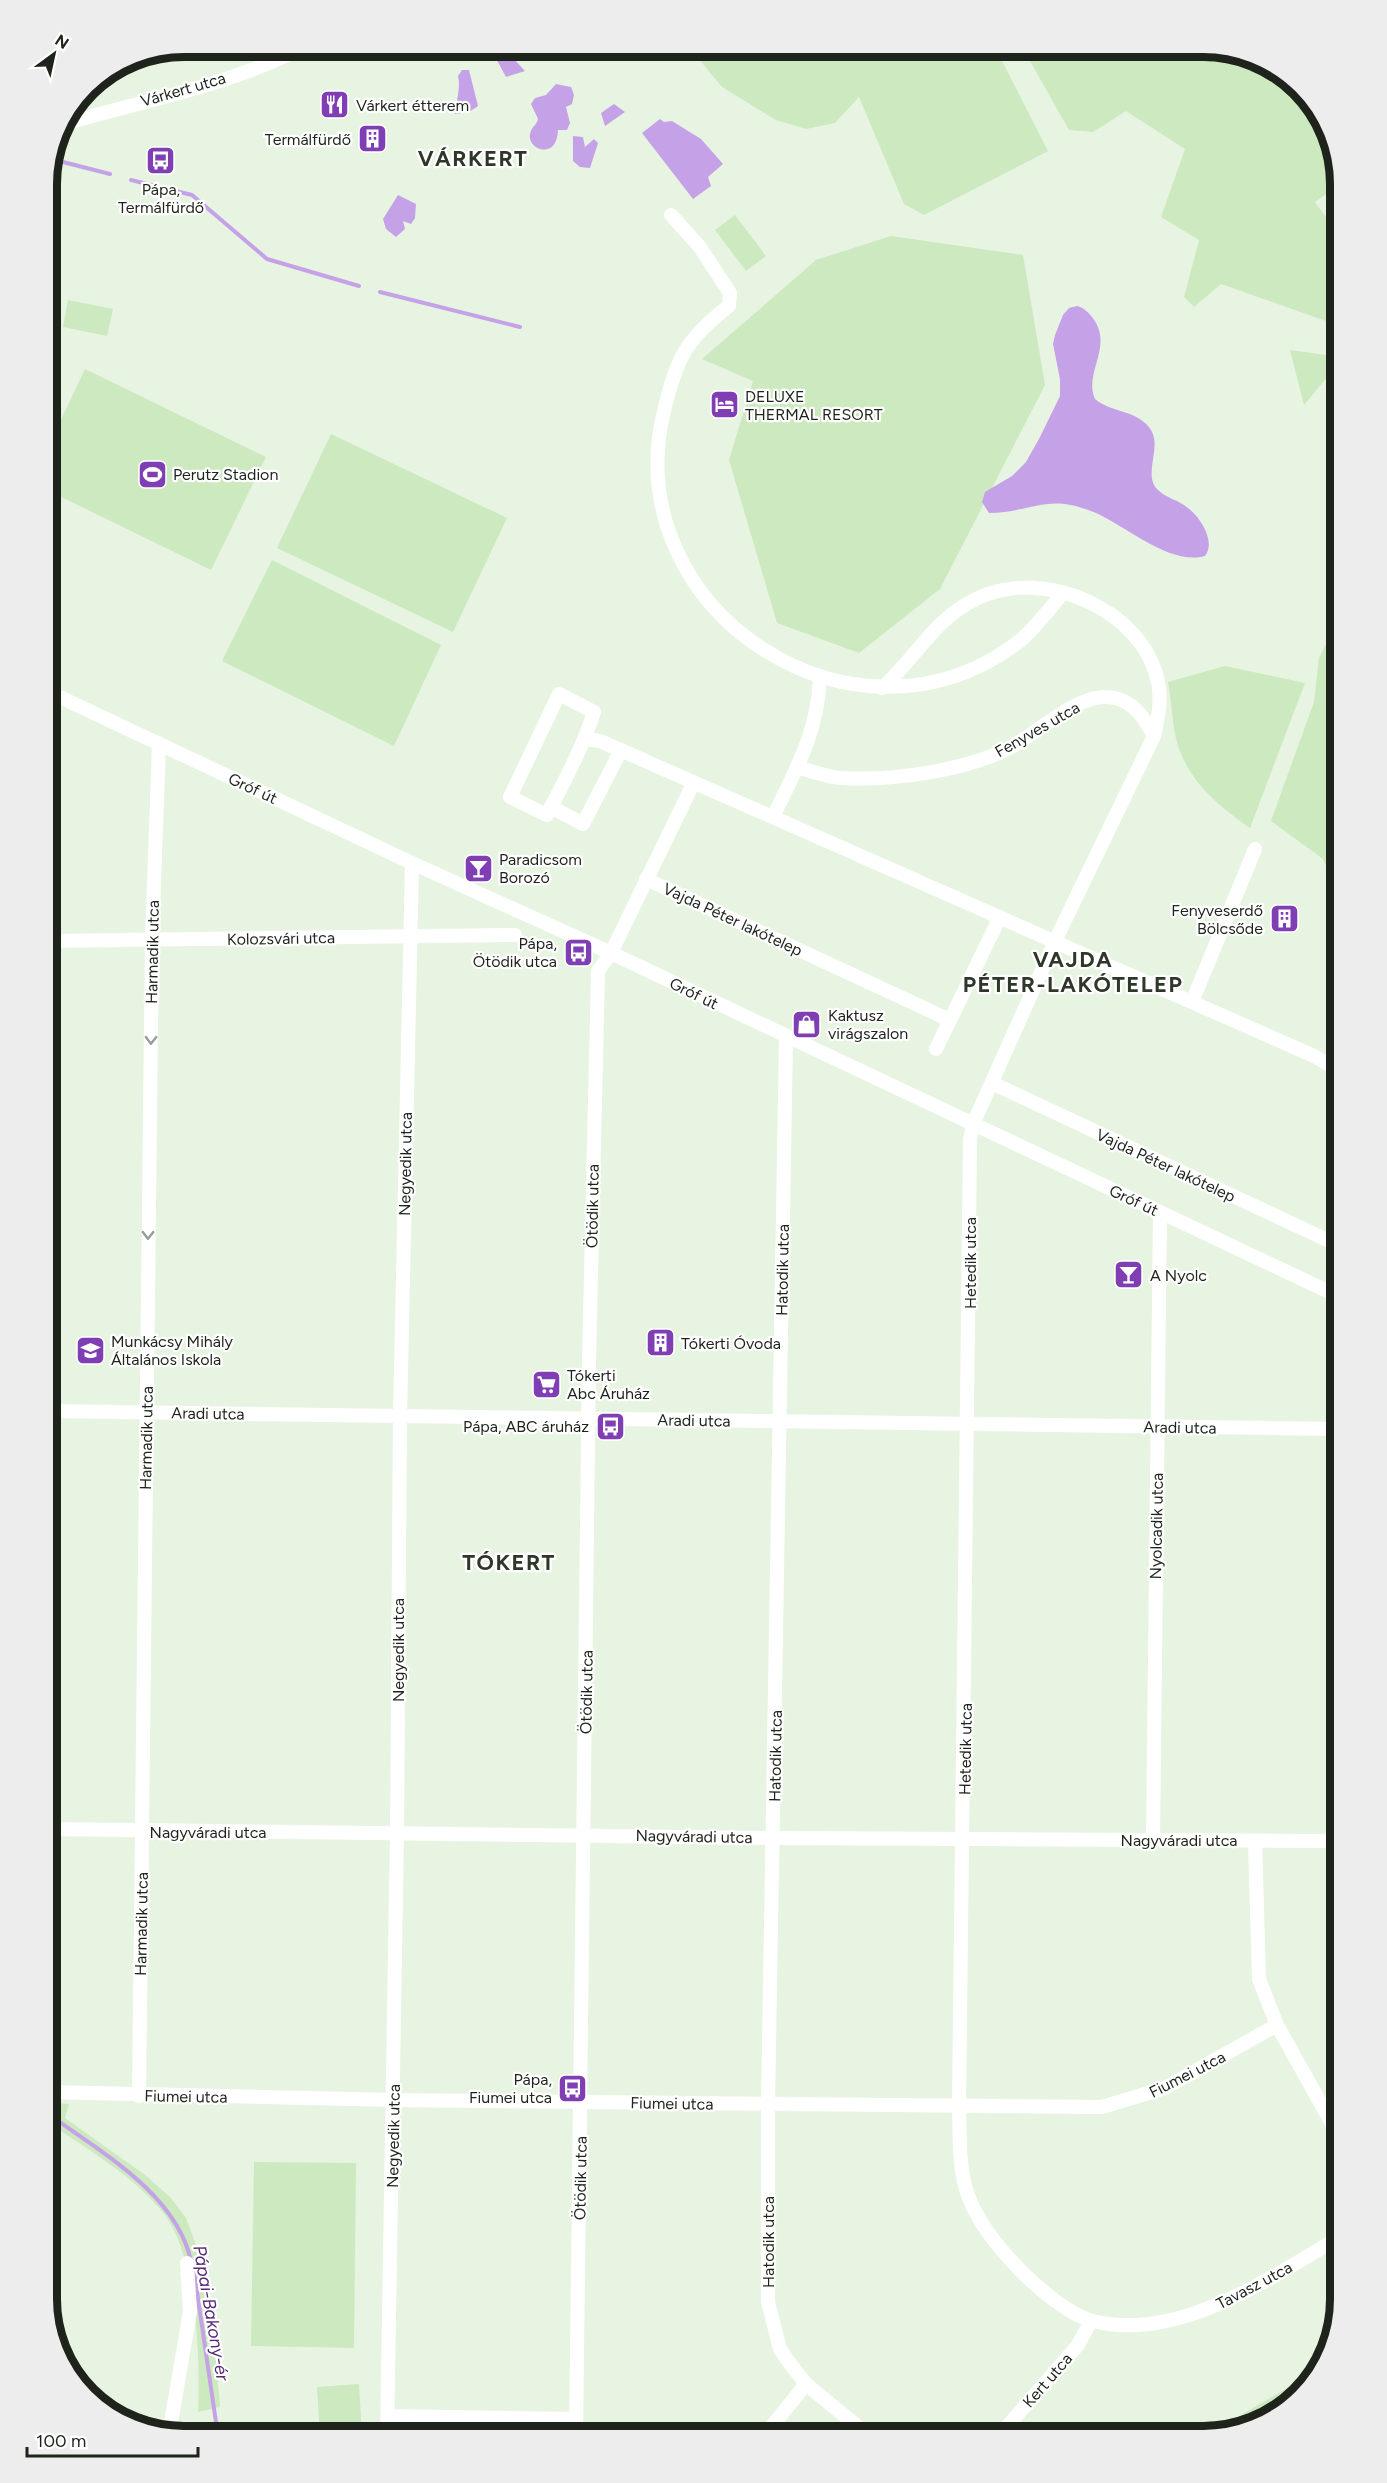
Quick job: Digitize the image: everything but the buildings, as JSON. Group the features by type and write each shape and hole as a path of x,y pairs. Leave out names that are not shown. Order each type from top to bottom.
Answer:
{"street":[{"name":"Várkert utca","path":"74,121 223,78 282,57"},
{"path":"671,215 699,246 730,292 729,306 710,321 681,353 659,430 656,468 660,501 687,569 706,599 728,623 759,648 794,667 820,676 871,688 910,687 952,676 989,660 1022,639 1064,593"},
{"path":"882,688 900,672 933,629 951,613 979,597 1006,589 1041,588 1064,593 1113,615 1133,634 1150,657 1158,682 1160,709 1154,736 1055,941 973,1124"},
{"path":"773,817 813,728 819,707 820,676"},
{"path":"559,694 594,712 585,739 547,815 510,797 559,694"},
{"name":"Gróf út","path":"57,696 412,863 611,953 1330,1292"},
{"name":"Fenyves utca","path":"797,766 841,778 882,777 977,761 1010,748 1083,702 1102,697 1118,699 1135,708 1144,717 1154,736"},
{"path":"585,739 600,741 621,750 1314,1056 1330,1065"},
{"name":"Harmadik utca","path":"139,2096 152,939 159,744"},
{"path":"551,807 583,824 621,750"},
{"name":"Vajda Péter lakótelep","path":"611,953 694,782"},
{"path":"1192,1002 1255,849"},
{"name":"Negyedik utca","path":"388,2426 394,2100 400,1416 412,863"},
{"name":"Vajda Péter lakótelep","path":"646,879 950,1020"},
{"path":"936,1049 1000,917"},
{"name":"Kolozsvári utca","path":"57,941 515,935"},
{"name":"Ötödik utca","path":"576,2426 582,2102 589,1419 598,971 611,953"},
{"name":"Hatodik utca","path":"786,1037 768,2104 768,2302 780,2349 806,2384 856,2426"},
{"name":"Vajda Péter lakótelep","path":"992,1083 1330,1241"},
{"name":"Hetedik utca","path":"973,1124 970,1140 969,1424 959,2105 963,2169 968,2195 978,2217 1011,2261 1031,2281 1060,2303 1090,2321"},
{"name":"Nyolcadik utca","path":"1153,1840 1160,1212"},
{"name":"Aradi utca","path":"57,1411 1330,1429"},
{"name":"Nagyváradi utca","path":"57,1829 774,1838 1330,1841"},
{"path":"1255,1841 1259,1979 1277,2025 1330,2119"},
{"name":"Fiumei utca","path":"57,2092 394,2100 1101,2107 1165,2088 1277,2025"},
{"name":"Tavasz utca","path":"1090,2321 1135,2324 1198,2312 1233,2299 1330,2243"},
{"path":"170,2425 190,2312 187,2263"},
{"name":"Kert utca","path":"1008,2426 1078,2345 1090,2321"},
{"path":"772,2426 806,2384"},
{"path":"389,2416 576,2419"}],"green space":[{"path":"697,57 1000,57 1048,151 924,215 904,204 859,97 835,123 806,129 776,120 722,87"},
{"path":"1028,57 1211,57 1228,59 1259,70 1287,89 1309,114 1317,128 1328,159 1330,191 1315,202 1330,222 1330,341 1326,321 1221,284 1194,307 1184,297 1199,240 1161,217 1185,149 1126,111 1093,132 1069,130"},
{"path":"735,215 766,256 746,271 715,230"},
{"path":"891,236 1023,255 1045,385 940,589 859,653 777,623 729,460 753,381 702,359 816,260"},
{"path":"68,300 113,309 107,336 63,327"},
{"path":"1290,350 1330,356 1330,378 1328,376 1304,405"},
{"name":"Perutz Stadion","path":"85,369 266,457 211,570 57,495 57,428"},
{"path":"331,434 507,518 453,632 277,548"},
{"path":"272,560 441,645 394,746 222,661"},
{"path":"1330,637 1330,875 1323,859 1271,821 1314,702 1319,658"},
{"path":"1225,666 1305,683 1250,828 1217,802 1198,783 1184,760 1174,731 1168,682"},
{"path":"57,2103 69,2104 65,2118 145,2175 170,2197 186,2218 195,2242 216,2361 220,2407 198,2412 197,2338 194,2310 184,2256 175,2233 165,2215 153,2201 109,2164 57,2128"},
{"path":"254,2162 356,2163 354,2348 251,2346"},
{"path":"1300,2380 1273,2405 1259,2413 1225,2424"},
{"path":"359,2384 361,2426 319,2426 317,2387"}],"shaded area":[{"path":"495,57 510,57 525,71 506,77"},
{"path":"462,70 469,70 478,106 469,112 455,114 459,90 458,76"},
{"path":"556,84 571,87 574,95 572,104 566,107 570,123 567,130 558,130 552,146 541,149 532,143 530,137 538,119 531,104 535,98 546,95"},
{"path":"614,104 625,112 605,126 601,113"},
{"path":"660,119 664,122 672,121 701,139 723,164 708,177 711,186 693,199 642,133"},
{"path":"573,136 583,137 585,147 594,139 598,143 590,168 580,167 573,161"},
{"path":"398,195 416,204 415,218 411,224 403,221 405,229 396,237 386,229 383,219"},
{"path":"1077,306 1086,310 1092,317 1100,338 1092,389 1095,399 1102,404 1132,415 1151,430 1155,445 1153,483 1160,492 1184,505 1198,518 1208,537 1209,544 1205,556 1192,558 1164,550 1149,544 1108,519 1079,507 1053,504 989,513 982,502 985,492 1012,476 1026,462 1060,396 1060,379 1053,344 1063,315 1069,308"}],"waterway":[{"path":"59,161 110,174"},
{"path":"131,180 192,195 267,259 359,286"},
{"path":"380,292 520,327"},
{"name":"Pápai-Bakony-ér","path":"57,2120 111,2159 153,2194 183,2237 191,2261"},
{"name":"Pápai-Bakony-ér","path":"194,2271 217,2426"}],"place":[{"name":"Várkert étterem","path":"335,105"},
{"name":"Termálfürdő","path":"372,139"},
{"name":"Pápa, Termálfürdő","path":"161,161"},
{"name":"DELUXE THERMAL RESORT","path":"724,405"},
{"name":"Perutz Stadion","path":"152,474"},
{"name":"Paradicsom Borozó","path":"478,868"},
{"name":"Fenyveserdő Bölcsőde","path":"1284,919"},
{"name":"Pápa, Ötödik utca","path":"578,952"},
{"name":"Kaktusz virágszalon","path":"807,1024"},
{"name":"A Nyolc","path":"1129,1275"},
{"name":"Tókerti Óvoda","path":"660,1343"},
{"name":"Munkácsy Mihály Általános Iskola","path":"90,1350"},
{"name":"Tókerti Abc Áruház","path":"546,1384"},
{"name":"Pápa, ABC áruház","path":"610,1426"},
{"name":"Pápa, Fiumei utca","path":"573,2088"}],"district":[{"name":"VÁRKERT","path":"473,158"},
{"name":"VAJDA PÉTER-LAKÓTELEP","path":"1073,972"},
{"name":"TÓKERT","path":"509,1562"}]}
